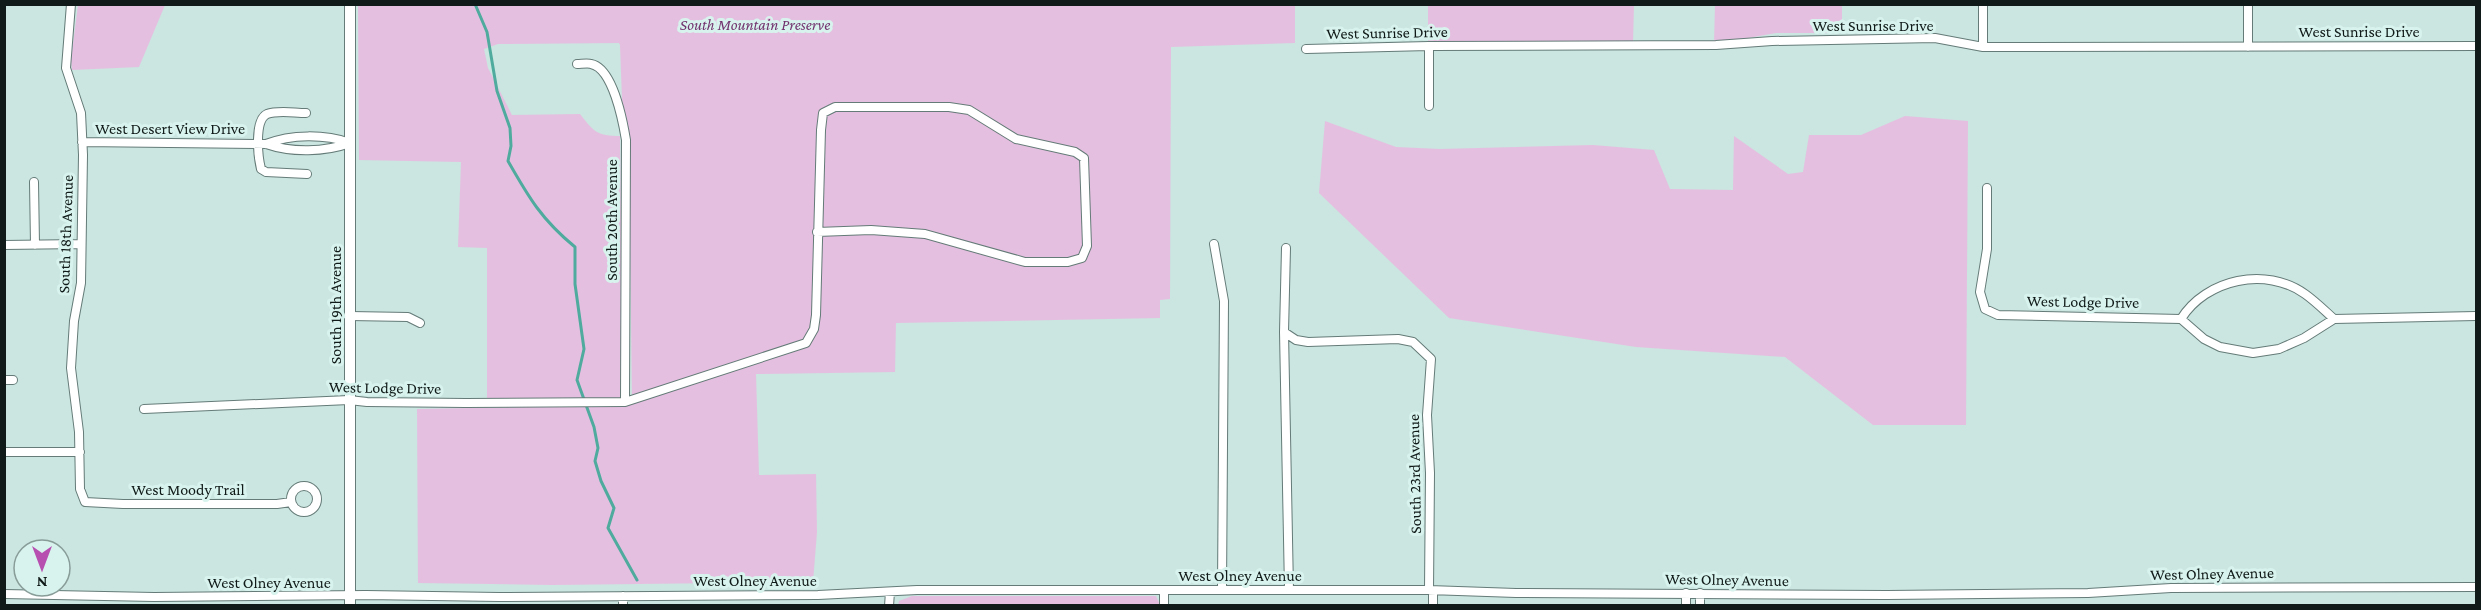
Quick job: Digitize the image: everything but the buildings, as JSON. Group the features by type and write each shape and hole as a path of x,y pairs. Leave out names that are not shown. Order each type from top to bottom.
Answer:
{"street":[{"name":"South 18th Avenue","path":"71,4 66,68 81,113 82,142 81,283 74,321 71,368 80,432 80,489 85,502"},
{"name":"South 19th Avenue","path":"350,4 350,601"},
{"path":"1983,4 1983,47"},
{"path":"2248,4 2248,47"},
{"name":"West Sunrise Drive","path":"1306,49 1716,45 1772,40 1935,38 1983,47 2476,46"},
{"path":"1429,46 1429,106"},
{"name":"South 20th Avenue","path":"577,64 592,64 600,68 611,86 622,116 626,140 625,402"},
{"path":"835,107 949,107 969,110 1016,139 1075,152 1084,158 1087,246 1083,258 1068,262 1025,262 925,234 871,230 818,232 823,113 835,107"},
{"name":"West Desert View Drive","path":"306,113 270,113 260,121 261,169 266,172 307,174"},
{"name":"West Desert View Drive","path":"82,142 262,144 282,149 334,149 350,143"},
{"path":"34,182 35,245"},
{"name":"West Lodge Drive","path":"1986,188 1987,249 1980,292 1985,309 1998,315 2181,319"},
{"name":"West Lodge Drive","path":"144,409 350,400 455,403 625,402 806,343 814,329 816,315 818,232"},
{"path":"4,245 81,244"},
{"path":"1214,244 1224,301 1222,590"},
{"path":"1286,248 1284,332 1288,590"},
{"path":"2334,319 2304,292 2271,279 2232,281 2213,288 2181,319 2204,339 2220,347 2253,353 2279,349 2304,338 2334,319 2476,316"},
{"path":"350,316 408,317 420,323"},
{"name":"South 23rd Avenue","path":"1284,332 1296,340 1308,342 1398,339 1413,342 1431,359 1427,415 1433,606"},
{"path":"4,452 80,452"},
{"name":"West Moody Trail","path":"85,502 277,504 291,502"},
{"name":"West Olney Avenue","path":"4,594 350,601 818,595 917,590 1431,590 1887,595 2088,593 2171,588 2476,587"},
{"path":"1164,590 1164,606"},
{"path":"890,592 890,606"},
{"path":"1686,593 1686,606"},
{"path":"1700,593 1700,606"},
{"path":"1887,595 1887,606"},
{"path":"623,596 623,606"}],"green space":[{"name":"South Mountain Preserve","path":"1295,4 1295,43 1171,47 1170,299 1160,300 1160,318 896,323 895,372 756,374 759,475 816,474 817,532 813,582 552,585 418,583 417,409 632,405 629,137 622,100 620,45 619,43 498,44 484,49 488,68 512,115 580,114 597,132 620,136 623,388 621,398 487,399 487,248 458,247 461,162 359,160 358,5"},
{"path":"78,5 165,5 139,67 72,70 71,60"},
{"path":"1428,5 1634,5 1633,42 1428,41"},
{"path":"1715,5 1842,5 1842,33 1776,33 1714,44"},
{"path":"1905,116 1968,121 1966,425 1873,425 1785,357 1636,347 1449,318 1319,193 1325,121 1396,147 1440,149 1593,145 1654,150 1670,189 1733,190 1734,136 1788,174 1803,172 1809,135 1861,135"},
{"path":"912,596 1156,596 1160,605 898,606 899,601"}],"waterway":[{"path":"475,4 487,32 497,91 510,128 511,146 508,161 537,208 575,247 575,284 584,349 577,380 594,427 598,448 595,461 601,481 614,508 608,528 637,580"}]}
